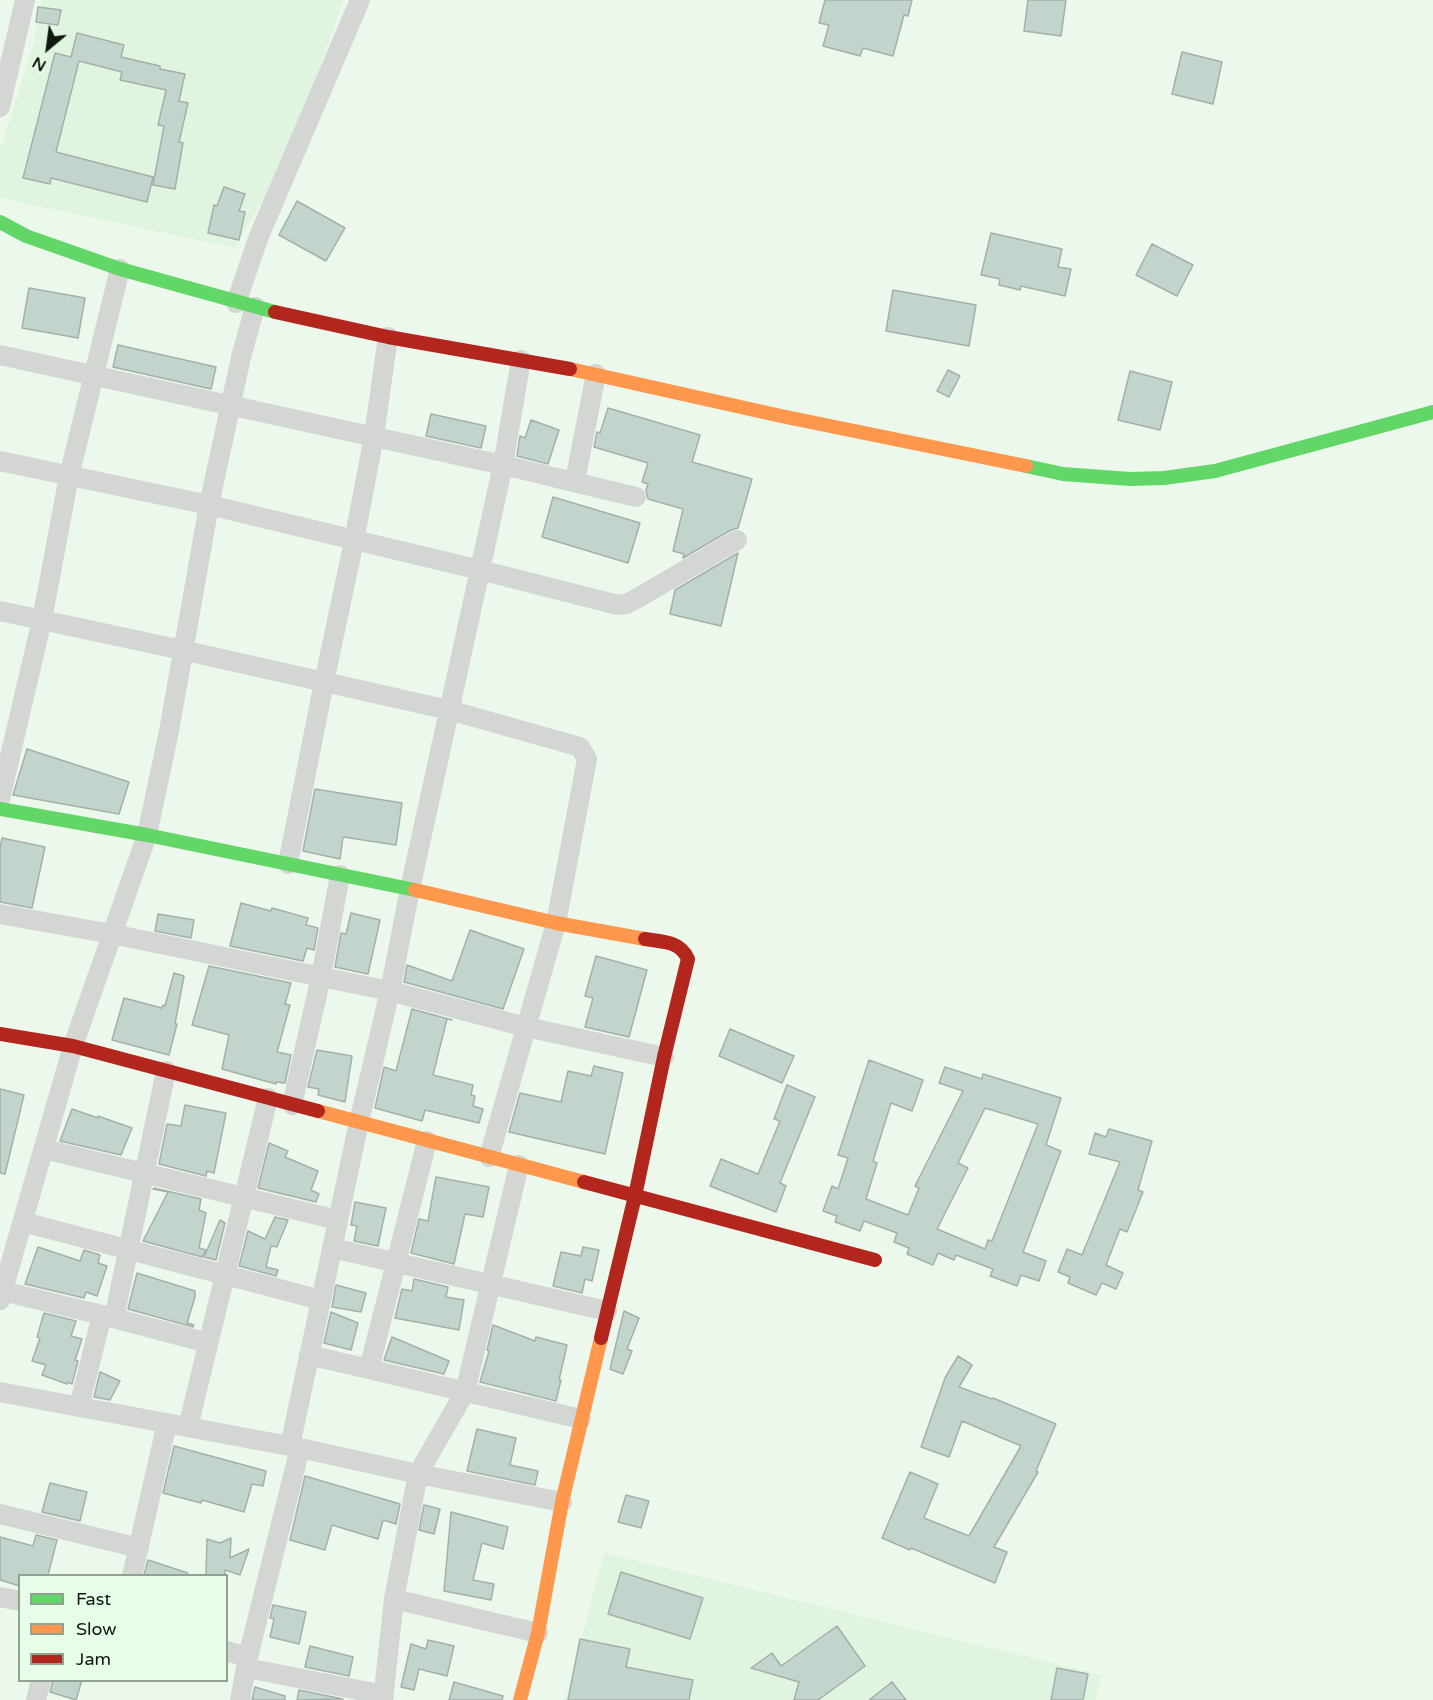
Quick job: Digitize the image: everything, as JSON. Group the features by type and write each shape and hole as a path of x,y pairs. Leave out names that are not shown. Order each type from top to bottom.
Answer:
{"street":[{"path":"0,107 8,32 25,0"},
{"path":"208,1343 2,1286 73,1046 147,836 169,731 209,506 241,357 246,305 259,236 360,0"},
{"path":"0,222 26,236 120,269 246,305 388,337 596,374 781,416 1063,474 1130,480 1215,471 1433,412"},
{"path":"0,799 42,620 69,476 120,269"},
{"path":"288,864 374,436 388,337"},
{"path":"0,355 374,436 636,497"},
{"path":"240,1700 295,1447 309,1355 503,465 521,360"},
{"path":"575,481 596,374"},
{"path":"0,461 209,506 618,604 626,604 737,540"},
{"path":"0,611 449,710 580,747 587,759 556,923 489,1157"},
{"path":"0,808 410,889 556,923 674,944 686,953 688,959 664,1057 635,1196 561,1502 538,1633 520,1700"},
{"path":"292,1105 321,977 340,875"},
{"path":"0,914 112,934 390,991 526,1027 664,1057"},
{"path":"0,1034 73,1046 875,1260"},
{"path":"80,1407 129,1249 166,1071"},
{"path":"188,1427 268,1098"},
{"path":"369,1369 427,1141"},
{"path":"44,1149 338,1220"},
{"path":"228,1652 248,1662 383,1697 394,1599 418,1474 465,1392 519,1165"},
{"path":"22,1222 321,1300"},
{"path":"332,1248 607,1311"},
{"path":"309,1355 581,1419"},
{"path":"0,1392 295,1447 561,1502"},
{"path":"132,1574 167,1423"},
{"path":"0,1514 139,1548"},
{"path":"0,1597 18,1601"},
{"path":"394,1599 538,1633"},
{"path":"36,1700 40,1682"}],"shaded area":[{"path":"42,0 344,0 286,160 235,248 0,198 0,150 33,46"},
{"path":"604,1553 1102,1675 1096,1700 565,1700"}],"building":[{"path":"825,0 912,0 908,16 904,15 893,56 863,48 860,56 823,46 829,25 819,23"},
{"path":"1028,0 1066,0 1061,36 1024,31"},
{"path":"38,7 61,10 58,25 36,22"},
{"path":"77,33 124,45 121,57 185,74 179,101 188,103 179,142 183,143 175,189 153,185 164,126 158,125 166,90 120,80 122,72 79,61 56,152 153,177 147,202 51,178 50,184 23,178 55,53 71,57"},
{"path":"1182,52 1222,62 1213,104 1172,94"},
{"path":"224,187 245,194 239,211 245,212 239,240 208,233 214,205 217,206"},
{"path":"297,201 345,228 326,261 279,235"},
{"path":"991,233 1062,249 1058,267 1071,269 1065,296 1021,286 1020,290 999,285 1000,279 981,275"},
{"path":"1152,244 1193,265 1177,296 1136,275"},
{"path":"29,288 85,298 78,338 22,328"},
{"path":"893,290 976,305 969,346 886,331"},
{"path":"118,345 216,367 211,389 113,367"},
{"path":"948,370 960,376 949,397 937,391"},
{"path":"1130,371 1172,382 1160,430 1118,420"},
{"path":"608,408 700,435 692,462 752,479 738,528 683,558 684,554 673,551 683,509 648,499 646,490 648,484 642,482 648,463 594,447 597,432 600,433"},
{"path":"431,414 486,426 481,448 426,436"},
{"path":"531,420 559,430 548,464 517,456 520,436 525,438"},
{"path":"553,497 640,523 628,563 542,537"},
{"path":"738,553 721,626 670,614 675,590"},
{"path":"27,749 129,782 119,814 13,795"},
{"path":"315,789 402,803 396,845 343,837 340,859 303,851"},
{"path":"2,838 45,847 32,908 0,902"},
{"path":"241,903 271,911 272,908 308,918 306,925 318,928 314,950 307,948 303,961 230,946"},
{"path":"351,913 380,920 368,974 335,967 341,933 346,934"},
{"path":"158,914 194,920 191,938 155,931"},
{"path":"470,930 524,949 503,1009 404,982 407,965 452,981"},
{"path":"596,956 647,970 629,1037 585,1027 593,998 585,996"},
{"path":"209,966 291,983 285,1004 290,1005 277,1052 291,1055 285,1083 276,1082 276,1084 222,1069 229,1035 192,1025"},
{"path":"174,973 184,976 175,1024 177,1024 169,1055 112,1040 124,998 162,1008 163,1005 165,1006"},
{"path":"412,1009 452,1020 447,1019 433,1075 473,1085 471,1095 475,1096 473,1106 483,1109 479,1123 425,1110 422,1121 375,1108 384,1067 396,1071"},
{"path":"730,1029 794,1056 782,1083 719,1056"},
{"path":"317,1050 352,1056 345,1102 318,1095 319,1089 308,1087"},
{"path":"869,1060 923,1080 912,1111 891,1103 873,1161 877,1163 866,1199 908,1215 919,1188 915,1186 963,1091 939,1083 945,1067 982,1079 983,1074 1061,1098 1046,1145 1061,1151 1023,1252 1046,1261 1039,1281 1021,1275 1017,1286 990,1276 993,1269 956,1255 954,1260 938,1253 933,1265 907,1254 909,1248 894,1242 897,1233 864,1221 860,1231 835,1222 837,1216 823,1211 832,1186 838,1189 848,1158 838,1155","holes":["985,1108 1038,1124 992,1241 988,1240 985,1249 937,1229 968,1168 958,1163"]},
{"path":"594,1066 623,1073 605,1154 509,1132 520,1093 561,1102 568,1071 591,1076"},
{"path":"787,1085 815,1097 780,1183 786,1186 776,1212 710,1186 721,1159 758,1174 780,1121 774,1119"},
{"path":"0,1089 24,1095 5,1174 0,1173"},
{"path":"185,1105 226,1113 214,1173 207,1171 206,1176 159,1164 167,1124 181,1126"},
{"path":"72,1109 132,1128 121,1155 60,1141"},
{"path":"1109,1129 1152,1141 1138,1190 1143,1192 1127,1232 1120,1229 1106,1265 1123,1273 1116,1289 1102,1283 1096,1295 1068,1283 1070,1277 1058,1272 1067,1249 1082,1255 1120,1162 1089,1154 1095,1133 1106,1137"},
{"path":"269,1143 288,1151 285,1157 318,1171 311,1190 319,1194 316,1202 258,1188"},
{"path":"436,1177 489,1187 483,1217 465,1214 454,1264 411,1253 419,1219 428,1221"},
{"path":"154,1188 201,1199 199,1210 206,1213 199,1248 206,1250 202,1257 143,1241 168,1192"},
{"path":"355,1202 386,1208 378,1246 354,1241 357,1226 351,1225"},
{"path":"275,1217 288,1220 277,1247 271,1246 266,1267 278,1270 276,1276 239,1266 248,1231 265,1239"},
{"path":"220,1220 225,1223 216,1260 204,1257"},
{"path":"38,1247 80,1261 84,1250 100,1255 98,1263 107,1266 97,1296 86,1292 84,1298 25,1284"},
{"path":"583,1247 599,1250 592,1281 585,1279 582,1293 553,1286 561,1252 581,1256"},
{"path":"137,1273 195,1291 187,1323 194,1325 193,1327 128,1309"},
{"path":"414,1279 448,1287 446,1297 464,1300 459,1330 395,1318 402,1289 412,1291"},
{"path":"336,1285 366,1293 361,1312 332,1307"},
{"path":"624,1311 639,1318 627,1349 632,1351 623,1374 610,1369"},
{"path":"331,1312 358,1323 351,1350 324,1343"},
{"path":"44,1313 76,1321 71,1336 82,1339 75,1360 78,1361 72,1384 42,1375 46,1365 32,1361 40,1338 37,1337"},
{"path":"493,1325 535,1341 536,1337 567,1345 556,1401 480,1382 489,1351 487,1350"},
{"path":"392,1337 449,1361 444,1374 384,1360"},
{"path":"958,1356 972,1365 959,1387 993,1398 1056,1424 1036,1471 1038,1472 994,1547 1007,1552 995,1583 882,1538 910,1472 938,1484 924,1518 969,1536 1021,1446 962,1421 949,1457 921,1447 945,1378"},
{"path":"100,1372 120,1381 110,1400 94,1397"},
{"path":"477,1429 516,1438 510,1465 538,1471 535,1485 467,1471"},
{"path":"174,1446 266,1471 263,1486 252,1484 244,1512 202,1500 201,1503 163,1493"},
{"path":"305,1476 400,1504 396,1524 383,1520 378,1539 332,1525 325,1550 290,1540"},
{"path":"50,1483 87,1492 80,1521 42,1512"},
{"path":"626,1495 649,1501 641,1528 618,1522"},
{"path":"424,1505 440,1509 434,1534 419,1530"},
{"path":"451,1512 508,1527 503,1549 482,1543 473,1580 494,1584 491,1600 444,1591"},
{"path":"36,1535 57,1540 48,1574 18,1574 18,1585 0,1580 0,1537 33,1546"},
{"path":"231,1538 230,1558 249,1549 240,1575 225,1570 225,1574 206,1574 207,1539 220,1543"},
{"path":"148,1560 188,1573 188,1574 144,1574"},
{"path":"621,1572 703,1598 690,1639 608,1614"},
{"path":"273,1605 306,1612 299,1644 270,1637 274,1619 270,1618"},
{"path":"837,1626 865,1666 818,1700 794,1700 799,1682 751,1668 772,1653 781,1666"},
{"path":"580,1639 630,1649 626,1667 693,1680 689,1700 568,1700"},
{"path":"428,1640 454,1646 447,1676 419,1669 414,1690 401,1687 411,1644 426,1649"},
{"path":"310,1646 353,1657 349,1676 305,1667"},
{"path":"1057,1668 1088,1674 1083,1700 1051,1700"},
{"path":"52,1682 81,1682 76,1700 50,1692"},
{"path":"454,1682 503,1696 502,1700 449,1700"},
{"path":"892,1682 906,1700 869,1700"},
{"path":"255,1687 285,1696 285,1700 252,1700"},
{"path":"299,1690 343,1699 297,1700"}],"traffic: fast":[{"path":"0,222 26,236 120,269 275,312"},
{"path":"1026,466 1063,474 1130,479 1164,478 1215,471 1433,412"},
{"path":"0,809 147,835 415,890"}],"traffic: slow":[{"path":"570,369 781,416 1026,466"},
{"path":"415,890 556,923 645,939"},
{"path":"318,1111 584,1182"},
{"path":"520,1700 538,1633 562,1502 601,1338"}],"traffic: jam":[{"path":"275,312 388,337 570,369"},
{"path":"601,1338 688,959 685,953 676,946 645,939"},
{"path":"0,1034 73,1046 318,1111"},
{"path":"584,1182 875,1260"}]}
